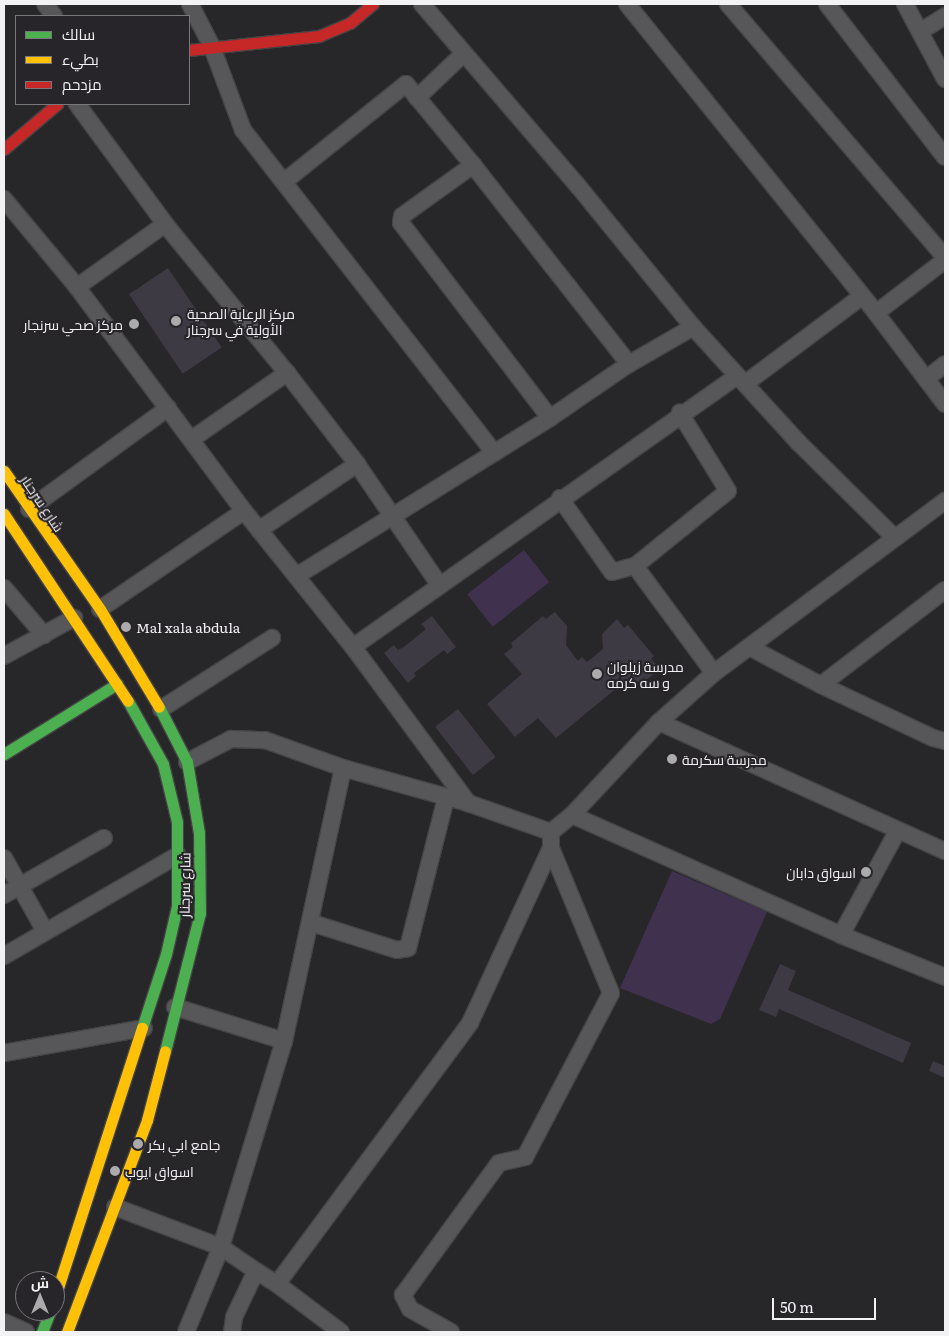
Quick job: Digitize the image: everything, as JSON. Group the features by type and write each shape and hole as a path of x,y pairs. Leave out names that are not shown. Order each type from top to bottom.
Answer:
{"street":[{"path":"45,4 53,15"},
{"path":"190,4 212,47 243,130 285,181 494,453"},
{"path":"190,50 320,36 350,23 374,4"},
{"path":"422,4 578,186 693,327 799,443 894,537"},
{"path":"627,4 861,297 876,313 945,404"},
{"path":"728,4 945,258 876,313"},
{"path":"827,4 944,152"},
{"path":"905,4 922,31 945,79"},
{"path":"922,31 945,16"},
{"path":"417,98 463,54"},
{"path":"285,181 406,84 473,165 629,364"},
{"path":"4,149 56,105"},
{"path":"78,105 165,224 288,373 357,464 439,584"},
{"path":"473,165 402,216 401,223 550,418"},
{"path":"4,199 77,287 244,511 298,575 353,647 468,803"},
{"path":"77,287 165,224"},
{"path":"353,647 680,413 742,379 861,297"},
{"path":"298,575 550,418 629,364 693,327"},
{"path":"926,379 945,364"},
{"path":"192,439 288,373"},
{"path":"28,509 168,408"},
{"path":"560,498 612,572 635,566 728,491 680,413"},
{"path":"259,530 357,464"},
{"name":"شارع سرجنار","path":"4,471 28,509 100,609 161,709 187,762 197,811 201,898 196,936 175,1007 147,1120 128,1178 67,1332"},
{"path":"277,1284 470,1023 551,840 572,815 659,722 714,672 751,648 894,537 945,501"},
{"path":"100,609 244,511"},
{"name":"شارع سرجنار","path":"4,514 117,684 163,764 177,822 177,906 106,1168 65,1272"},
{"path":"635,566 714,672"},
{"path":"4,588 44,635"},
{"path":"821,685 945,590"},
{"path":"4,656 74,618"},
{"path":"161,709 272,638"},
{"path":"751,648 821,685 933,738 945,741"},
{"path":"4,754 117,684"},
{"path":"659,722 898,830 944,846"},
{"path":"187,762 231,739 247,738 284,744 344,768 468,803 551,840 611,993 525,1158 499,1164 403,1296 410,1309 450,1332"},
{"path":"186,1332 221,1247 284,1040 312,923 344,768"},
{"path":"312,923 397,950 408,948 446,798"},
{"path":"572,815 841,935 945,977"},
{"path":"841,935 898,830"},
{"path":"4,895 104,838"},
{"path":"4,956 178,855"},
{"path":"4,858 45,931"},
{"path":"175,1007 284,1040"},
{"path":"4,1053 144,1028"},
{"path":"106,1168 128,1178"},
{"path":"116,1207 221,1247 277,1284 341,1332"},
{"path":"232,1332 234,1317 256,1271"},
{"path":"4,1322 26,1332"}],"shaded area":[{"path":"524,550 549,582 493,627 467,594"},
{"path":"672,871 767,912 720,1019 711,1024 620,988"}],"building":[{"name":"مركز الرعاية الصحية الأولية في سرجنار","path":"168,268 222,348 183,374 129,294"},
{"name":"مدرسة زيلوان و سه كرمه","path":"555,612 567,626 566,645 578,661 582,657 587,662 603,649 602,634 617,619 624,628 628,625 654,656 651,659 661,670 641,683 629,678 556,738 538,718 515,737 487,704 522,674 504,654 513,647 511,643 543,616 546,619"},
{"path":"432,616 456,647 447,654 444,650 414,673 416,676 408,683 384,653 394,645 398,650 405,646 426,629 421,624"},
{"path":"458,709 496,757 473,775 435,727"},
{"path":"780,964 796,971 788,990 911,1043 903,1063 779,1009 776,1017 759,1010"},
{"path":"933,1061 945,1066 945,1078 929,1071"}],"traffic: fast":[{"path":"4,754 117,684"},
{"path":"128,701 163,764 177,822 177,906 166,954 142,1028"},
{"path":"159,707 187,762 199,833 200,913 165,1051"},
{"path":"42,1332 46,1321"}],"traffic: slow":[{"path":"4,471 100,609 159,707"},
{"path":"4,514 128,701"},
{"path":"63,1271 142,1028"},
{"path":"67,1332 147,1120 165,1051"}],"traffic: jam":[{"path":"190,50 319,36 350,23 373,4"},
{"path":"4,149 56,105"}],"place":[{"name":"مركز الرعاية الصحية الأولية في سرجنار","path":"176,321"},
{"name":"مركز صحي سرنجار","path":"134,324"},
{"name":"Mal xala abdula","path":"126,627"},
{"name":"مدرسة زيلوان و سه كرمه","path":"597,674"},
{"name":"مدرسة سكرمة","path":"672,759"},
{"name":"اسواق دابان","path":"866,872"},
{"name":"جامع ابي بكر","path":"138,1144"},
{"name":"اسواق ايوب","path":"115,1171"}]}
